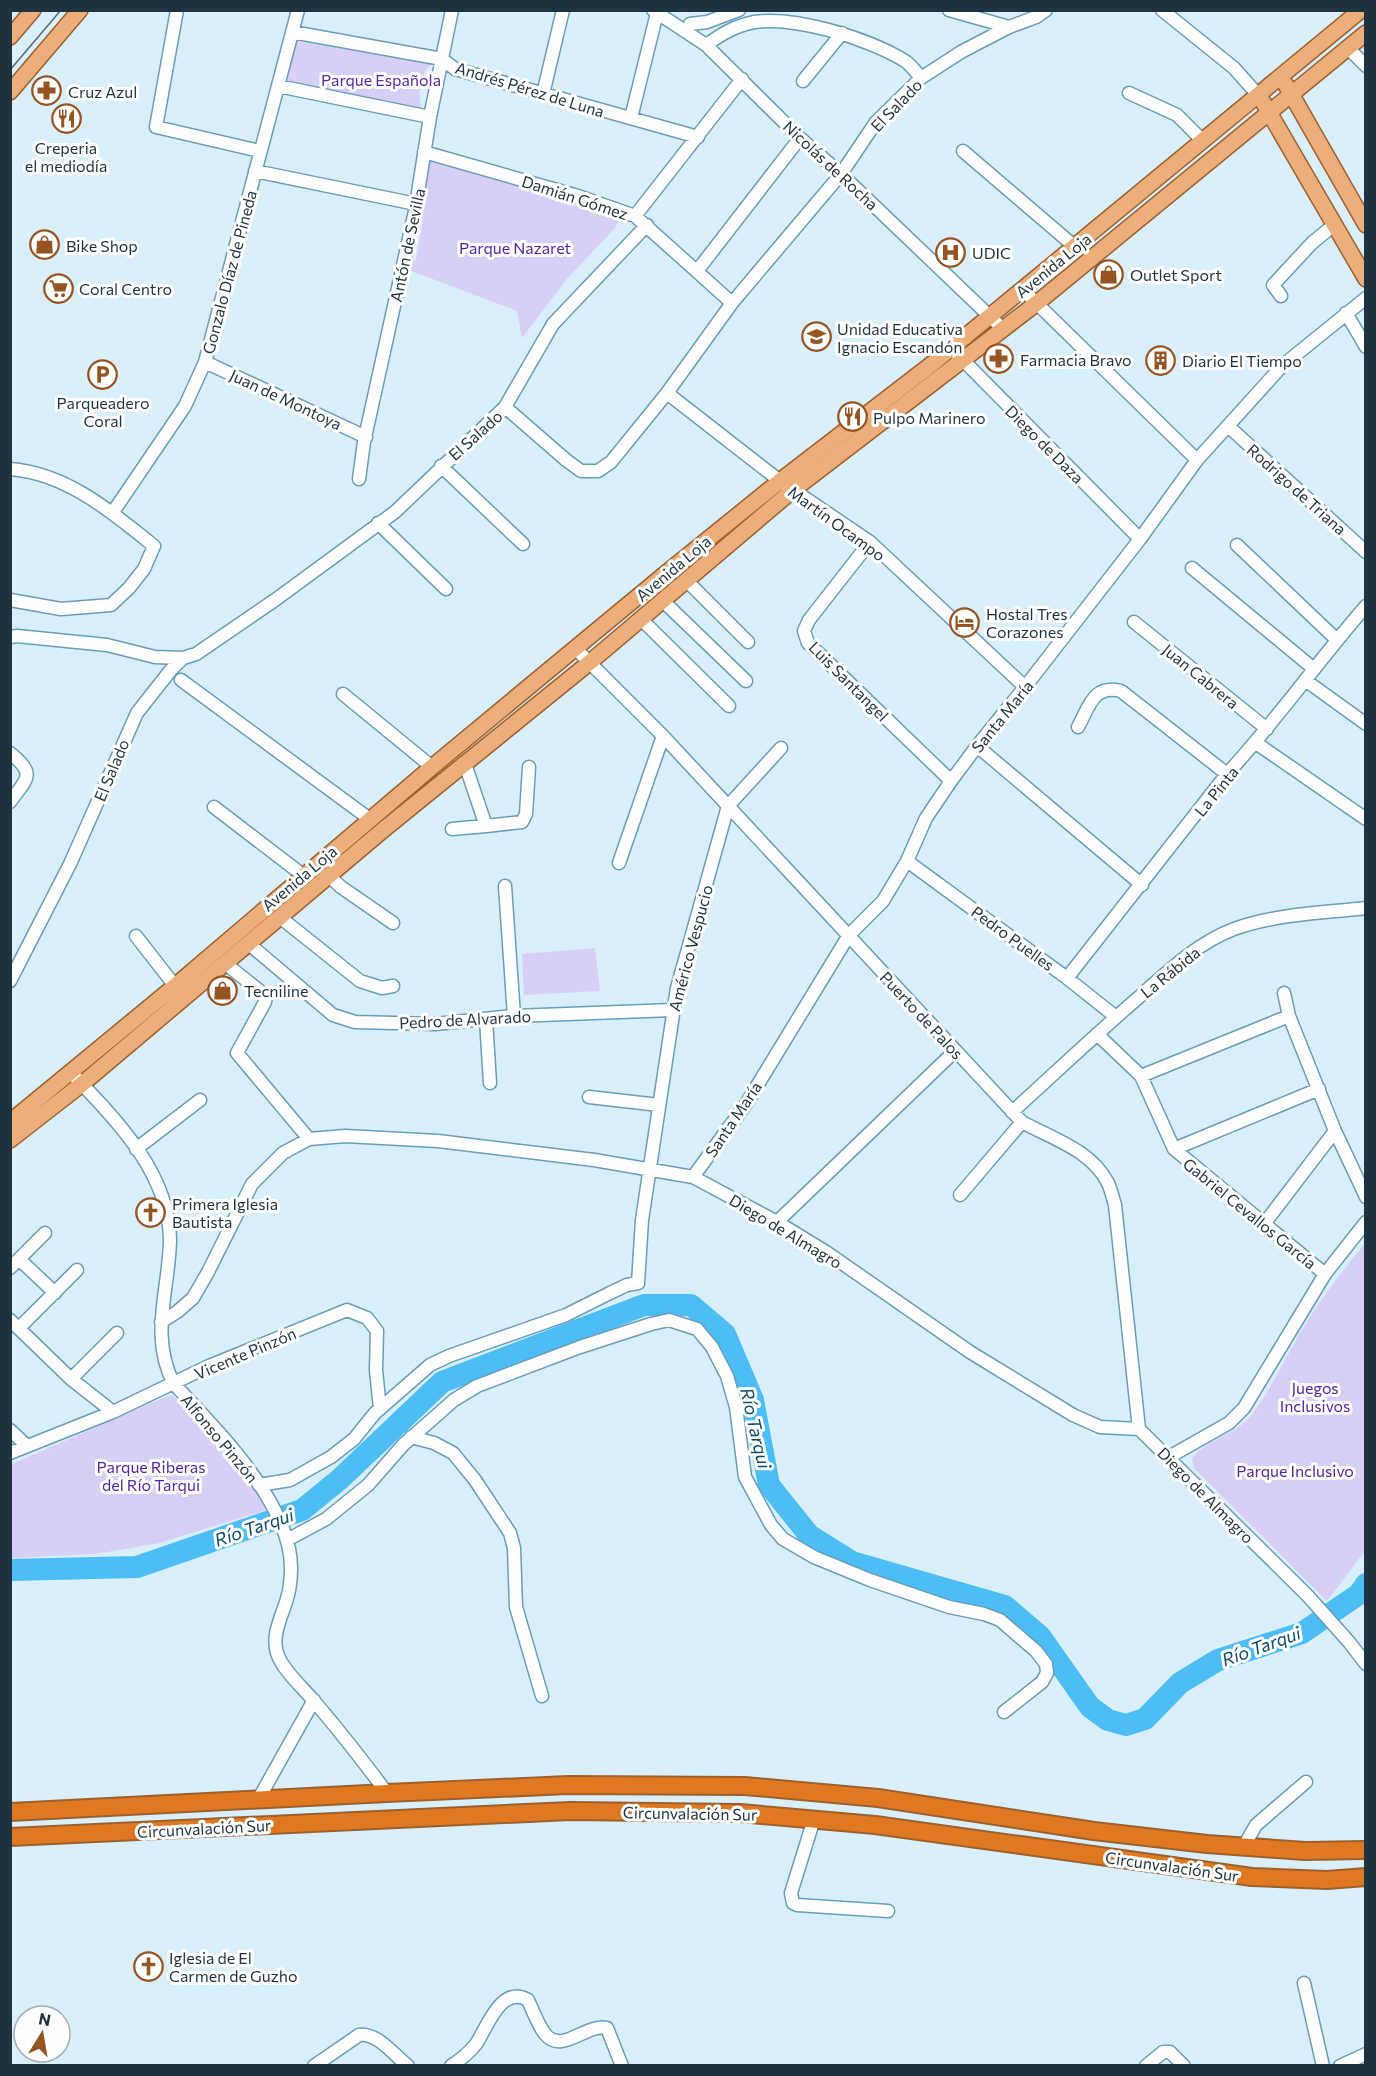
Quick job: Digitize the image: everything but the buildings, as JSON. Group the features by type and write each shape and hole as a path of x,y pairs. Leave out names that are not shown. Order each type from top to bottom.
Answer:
{"highway":[{"name":"Circunvalación Sur","path":"10,1812 568,1785 745,1786 878,1798 1094,1831 1207,1844 1305,1851 1365,1850"},
{"name":"Circunvalación Sur","path":"10,1837 570,1811 740,1813 875,1825 1252,1877 1327,1880 1365,1877"}],"main road":[{"path":"10,37 33,10"},
{"path":"10,92 80,10"},
{"name":"Avenida Loja","path":"10,1140 175,986 432,767 780,481 951,348 1361,10"},
{"name":"Avenida Loja","path":"10,1122 77,1079 226,964 329,876 589,663 793,490 898,412 962,359 1037,303 1365,33"},
{"path":"1281,76 1365,225"},
{"path":"1258,95 1365,279"}],"street":[{"path":"177,10 156,127 260,151"},
{"name":"Gonzalo Díaz de Pineda","path":"113,513 185,406 205,362 298,10"},
{"name":"Antón de Sevilla","path":"359,479 366,436 417,204 430,117 452,10"},
{"path":"543,94 563,10"},
{"path":"688,28 694,10"},
{"path":"688,28 739,10"},
{"path":"949,10 1009,27"},
{"name":"El Salado","path":"10,981 70,864 133,721 161,680 183,658 202,650 275,600 395,512 441,466 506,407 581,471 598,471 611,462 667,393 732,303 841,174 876,122 921,78 962,52 1046,10"},
{"path":"1162,10 1234,68 1258,95"},
{"path":"631,118 655,12"},
{"name":"Nicolás de Rocha","path":"655,12 688,28 800,138 841,174 1002,328"},
{"path":"706,45 727,31 748,23 775,21 842,33 906,62 921,78"},
{"name":"Andrés Pérez de Luna","path":"292,32 442,59 455,69 698,137"},
{"path":"803,81 842,33"},
{"path":"1348,48 1365,66"},
{"path":"635,216 742,79"},
{"path":"278,86 430,117"},
{"path":"1129,93 1177,116 1202,140"},
{"path":"697,271 800,138"},
{"path":"963,151 1074,246"},
{"name":"Damián Gómez","path":"424,152 578,196 635,216 732,303"},
{"path":"255,171 417,204"},
{"path":"1281,296 1273,285 1312,243 1335,224"},
{"path":"506,407 553,324 647,225"},
{"path":"1022,289 1197,460"},
{"name":"Santa María","path":"693,1177 746,1104 849,935 883,901 908,861 926,819 977,746 1140,540 1197,460 1282,366 1365,298"},
{"path":"1346,313 1365,346"},
{"name":"Diego de Daza","path":"951,348 1140,540"},
{"name":"Juan de Montoya","path":"205,362 366,436"},
{"name":"Martín Ocampo","path":"667,393 780,481 870,542 1025,687"},
{"name":"Rodrigo de Triana","path":"1228,426 1365,552"},
{"path":"441,466 523,544"},
{"path":"10,469 29,470 61,481 113,513 154,546 144,569 111,605 61,609 10,600"},
{"path":"378,523 446,589"},
{"name":"Luis Santangel","path":"870,542 809,620 804,631 808,643 951,781"},
{"path":"1237,545 1336,639"},
{"path":"1192,568 1314,669"},
{"path":"686,580 748,642"},
{"path":"662,600 746,681"},
{"name":"La Pinta","path":"1067,978 1227,774 1256,743 1336,639 1365,606"},
{"path":"641,619 729,706"},
{"name":"Juan Cabrera","path":"1134,622 1267,729"},
{"path":"10,637 106,645 155,657 183,658"},
{"name":"Puerto de Palos","path":"576,649 663,736 1022,1122 1073,1147 1093,1162 1108,1183 1115,1205 1139,1429"},
{"path":"181,680 371,820"},
{"path":"1305,680 1365,724"},
{"path":"1078,727 1096,695 1103,689 1121,691 1227,774"},
{"path":"343,694 432,767"},
{"path":"619,863 663,736"},
{"path":"1256,743 1365,819"},
{"path":"977,746 1142,885"},
{"name":"Américo Vespucio","path":"380,1409 430,1365 449,1356 566,1315 627,1285 638,1283 642,1220 672,1010 728,806 781,748"},
{"path":"10,753 25,765 28,772 26,779 10,802"},
{"path":"465,764 486,825"},
{"path":"452,829 522,822 526,814 529,767"},
{"path":"214,807 304,876"},
{"name":"Pedro Puelles","path":"908,861 1067,978 1116,1017"},
{"path":"329,876 393,923"},
{"path":"505,886 514,1016"},
{"name":"La Rábida","path":"1012,1112 1167,972 1203,944 1235,929 1278,918 1365,908"},
{"path":"281,918 360,981 382,987 393,986"},
{"path":"136,936 175,986"},
{"name":"Pedro de Alvarado","path":"249,944 333,1015 355,1022 435,1024 514,1016 672,1010"},
{"path":"226,964 266,996 265,1002 237,1053 309,1139"},
{"path":"1284,993 1289,1016 1335,1131 1365,1197"},
{"path":"1141,1076 1289,1016"},
{"path":"486,1019 490,1083"},
{"name":"Gabriel Cevallos García","path":"1097,1034 1141,1076 1174,1149 1325,1274"},
{"path":"777,1222 955,1051"},
{"name":"Alfonso Pinzón","path":"77,1079 136,1149 154,1177 168,1215 170,1243 161,1322 163,1358 174,1384 235,1452 259,1485 270,1502 287,1540 291,1572 286,1603 275,1638 277,1654 293,1678 314,1700 387,1793"},
{"path":"1174,1149 1319,1089"},
{"path":"590,1097 658,1105"},
{"path":"136,1149 200,1100"},
{"path":"960,1195 1022,1122"},
{"path":"1264,1224 1335,1131"},
{"name":"Diego de Almagro","path":"161,1322 193,1298 252,1184 284,1153 309,1139 345,1136 438,1141 594,1160 693,1177 777,1222 826,1252 970,1352 1073,1415 1100,1427 1139,1429 1308,1596 1349,1642 1365,1664"},
{"path":"1169,1457 1229,1423 1244,1408 1325,1274 1365,1222"},
{"path":"45,1233 15,1264 55,1293"},
{"path":"77,1270 55,1293 15,1324 70,1379 113,1412"},
{"name":"Vicente Pinzón","path":"10,1453 113,1412 209,1366 347,1310 367,1318 377,1331 376,1370 380,1409"},
{"path":"287,1540 326,1519 368,1485 411,1437 453,1400 477,1386 580,1347 669,1320 698,1329 712,1347 726,1376 736,1407 745,1477 771,1525 783,1539 814,1557 928,1600 1000,1620 1036,1651 1046,1665 1047,1673 1042,1682 1004,1712"},
{"path":"70,1379 117,1333"},
{"path":"259,1485 290,1480 331,1457 354,1439 380,1409"},
{"path":"10,1430 27,1446"},
{"path":"411,1437 434,1443 453,1453 475,1480 510,1533 514,1548 516,1607 542,1696"},
{"path":"258,1800 314,1700"},
{"path":"1244,1846 1256,1825 1306,1782"},
{"path":"814,1820 791,1893 793,1903 888,1911"},
{"path":"1304,1983 1323,2066"},
{"path":"451,2066 462,2059 476,2043 491,2016 500,2006 516,1997 528,2000 546,2035 553,2041 564,2042 598,2026 607,2028 622,2066"},
{"path":"314,2066 351,2040 364,2034 374,2037 408,2066"},
{"path":"1146,2066 1163,2052 1170,2052 1184,2066"},
{"path":"1340,2066 1365,2054"}],"green space":[{"name":"Parque Española","path":"296,41 431,64 420,86 422,110 283,84"},
{"name":"Parque Nazaret","path":"432,162 612,212 618,219 616,227 566,280 522,338 517,311 406,269 408,259 416,260 423,219 417,216 425,163"},
{"path":"595,948 600,991 524,995 522,954"},
{"name":"Parque Inclusivo","path":"1365,1243 1365,1551 1327,1601 1194,1468 1192,1458 1205,1446 1239,1427 1252,1414 1315,1309"},
{"name":"Parque Riberas del Río Tarqui","path":"173,1395 262,1498 266,1510 159,1543 96,1554 11,1558 10,1465"}],"waterway":[{"name":"Río Tarqui","path":"10,1570 137,1567 302,1510 340,1479 442,1382 644,1305 691,1305 725,1334 753,1400 769,1485 809,1535 852,1562 1005,1606 1040,1636 1090,1707 1108,1720 1126,1725 1145,1719 1180,1683 1218,1660 1302,1633 1359,1594 1366,1584"}],"tram line":[{"path":"10,70 61,10"}],"place":[{"name":"Cruz Azul","path":"47,91"},
{"name":"Creperia el mediodía","path":"66,119"},
{"name":"Bike Shop","path":"45,245"},
{"name":"UDIC","path":"951,252"},
{"name":"Outlet Sport","path":"1109,274"},
{"name":"Coral Centro","path":"58,288"},
{"name":"Unidad Educativa Ignacio Escandón","path":"816,337"},
{"name":"Farmacia Bravo","path":"999,359"},
{"name":"Diario El Tiempo","path":"1161,360"},
{"name":"Parqueadero Coral","path":"103,374"},
{"name":"Pulpo Marinero","path":"852,417"},
{"name":"Hostal Tres Corazones","path":"965,622"},
{"name":"Tecniline","path":"223,990"},
{"name":"Primera Iglesia Bautista","path":"151,1212"},
{"name":"Iglesia de El Carmen de Guzho","path":"148,1966"}],"park label":[{"name":"Juegos Inclusivos","path":"1315,1396"}]}
